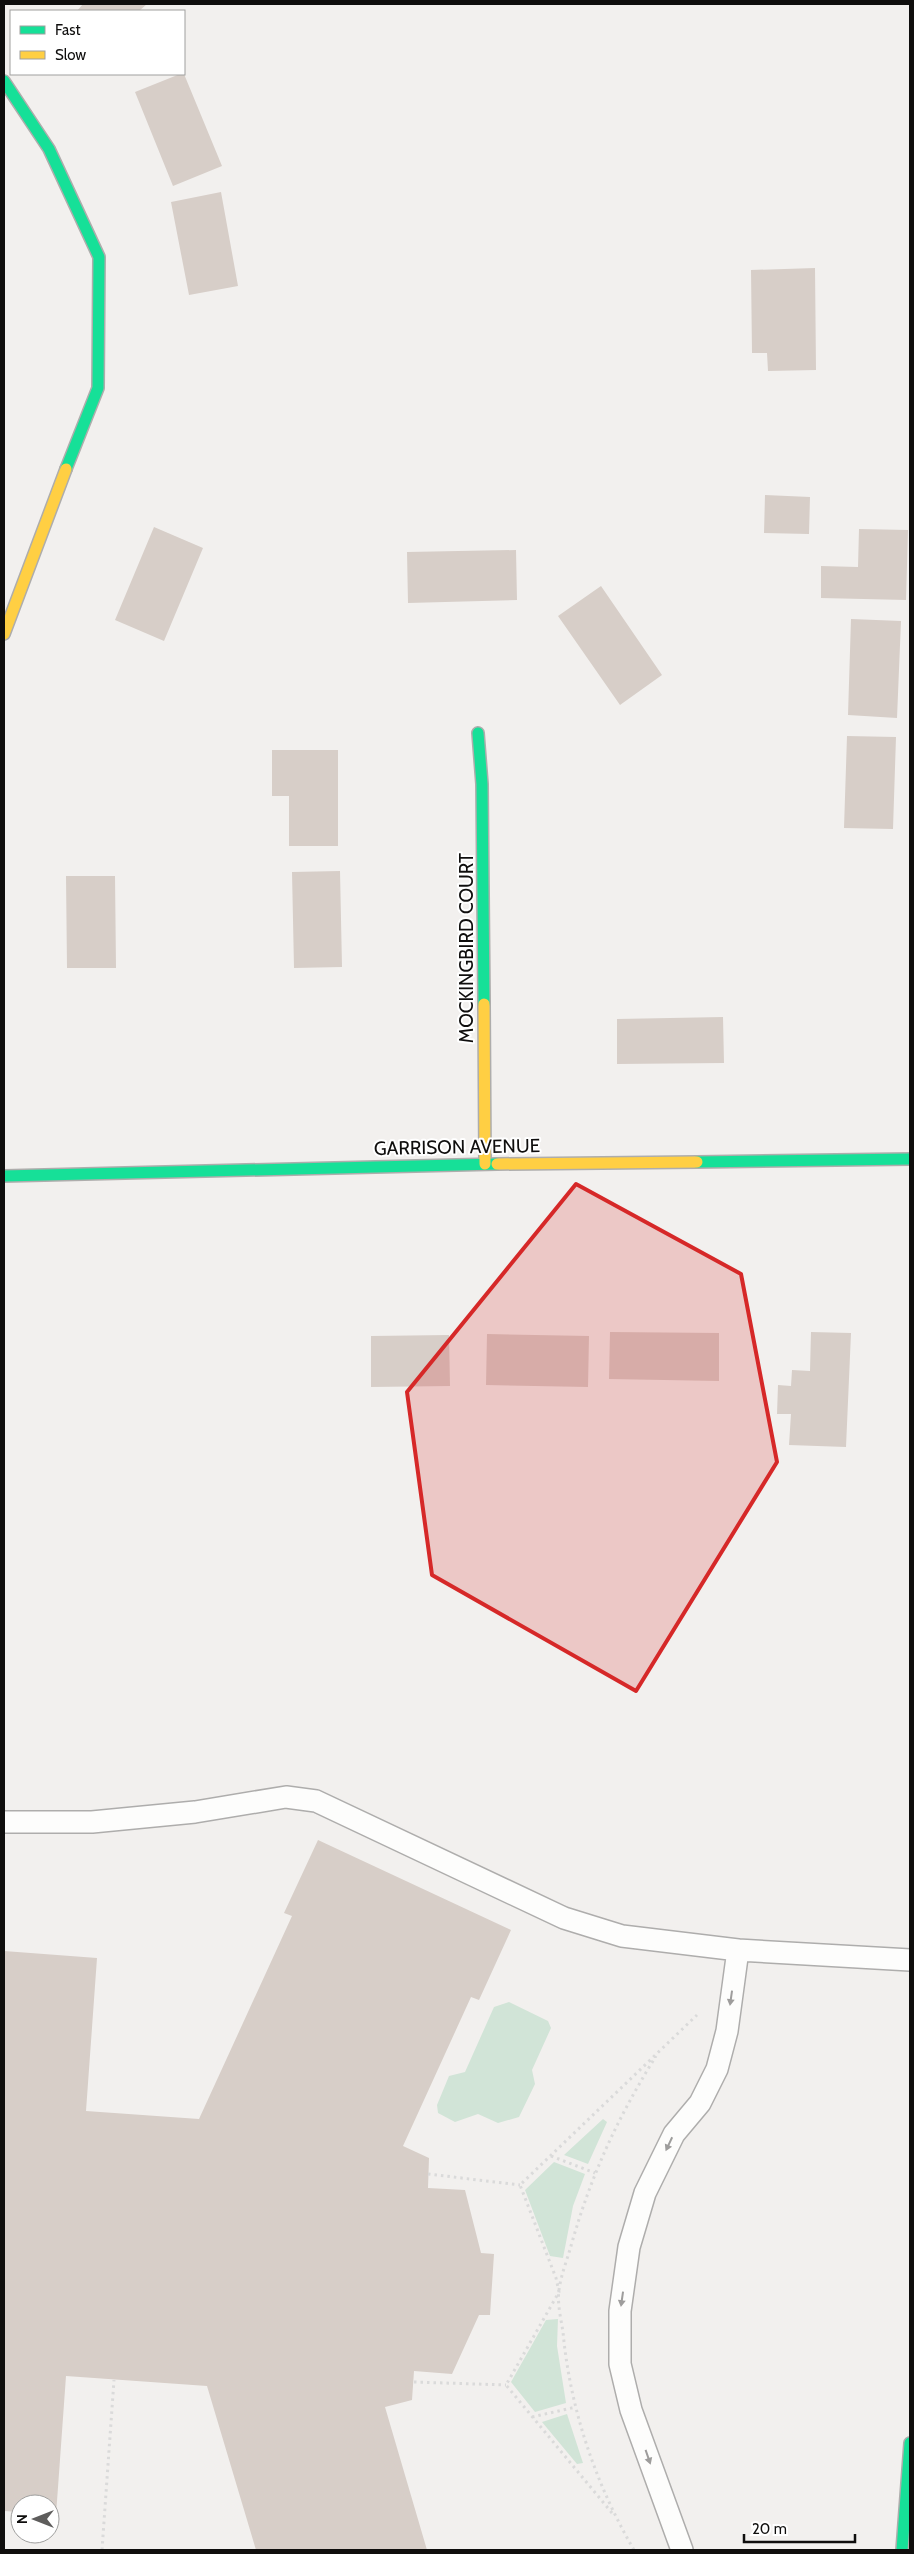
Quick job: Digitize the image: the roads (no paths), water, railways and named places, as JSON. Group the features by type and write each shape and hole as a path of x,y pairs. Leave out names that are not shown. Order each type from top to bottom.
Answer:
{"street":[{"path":"4,81 49,149 99,257 98,388 29,563 4,634"},
{"name":"MOCKINGBIRD COURT","path":"478,733 482,784 485,1164"},
{"name":"GARRISON AVENUE","path":"4,1176 485,1164 910,1158"},
{"path":"902,2550 910,2443"}],"lane":[{"path":"4,1822 92,1822 195,1812 286,1796 316,1801 564,1918 622,1936 738,1950 910,1960"},
{"path":"682,2550 631,2410 620,2364 620,2311 630,2247 646,2193 674,2134 700,2103 717,2069 727,2030 738,1950"}]}
